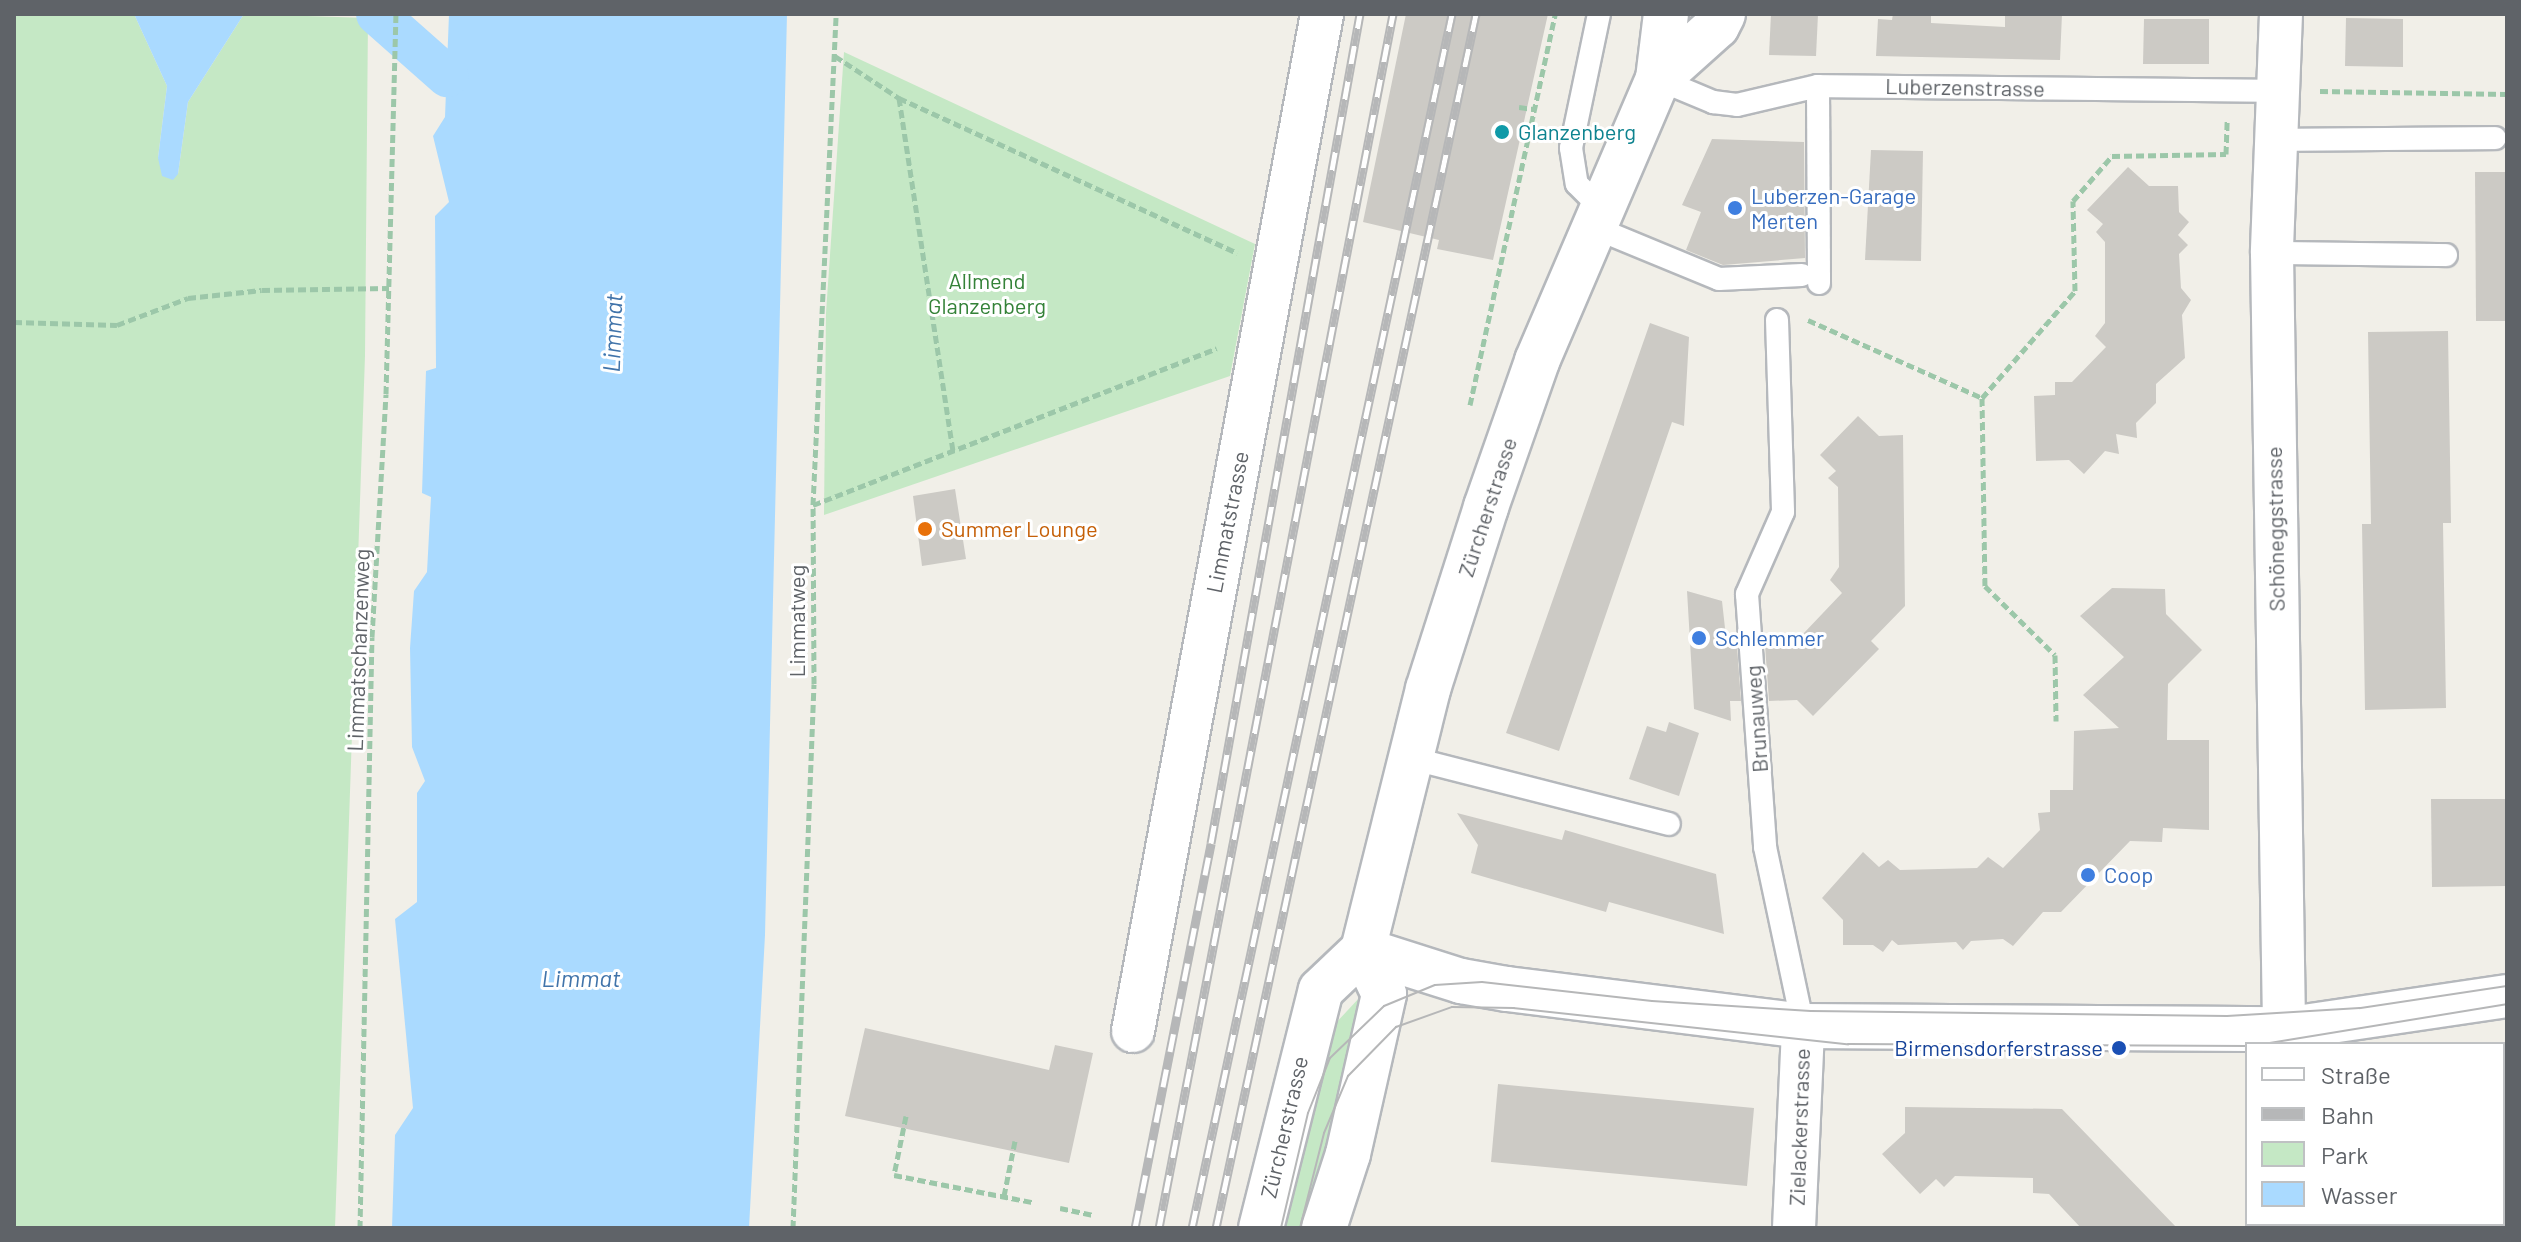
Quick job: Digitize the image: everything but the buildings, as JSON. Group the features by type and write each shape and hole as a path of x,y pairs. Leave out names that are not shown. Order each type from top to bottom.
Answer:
{"main road":[{"name":"Zürcherstrasse","path":"1261,1228 1321,990 1363,950 1410,758 1505,449 1597,218 1658,79 1666,14"},
{"name":"Zürcherstrasse","path":"1658,79 1723,14"},
{"path":"1363,950 1461,981 1507,989 1803,1026 2284,1036"},
{"path":"1324,1228 1348,1154 1384,994 1363,950"}],"street":[{"name":"Limmatstrasse","path":"1133,1031 1322,14"},
{"name":"Schöneggstrasse","path":"2281,14 2272,253 2284,1036"},
{"path":"2284,1036 2507,996"},
{"name":"Zielackerstrasse","path":"1794,1228 1803,1026"}],"lane":[{"path":"1599,14 1571,148 1577,184 1597,218 1719,279 1811,279 1818,86"},
{"name":"Luberzenstrasse","path":"1658,79 1713,102 1737,105 1818,86 2278,91"},
{"path":"2276,140 2495,138"},
{"path":"2272,253 2446,255"},
{"name":"Brunauweg","path":"1777,320 1783,512 1747,594 1765,847 1803,1026"},
{"path":"1410,758 1669,824"}],"path":[{"name":"Limmatschanzenweg","path":"360,1228 372,637 389,288 396,14"},
{"name":"Limmatweg","path":"793,1228 814,684 813,505 836,14"},
{"path":"1470,405 1555,14"},
{"path":"835,56 899,98 1274,270"},
{"path":"2056,721 2055,655 1985,586 1982,398 2075,291 2073,201 2112,156 2226,154 2227,90"},
{"path":"2278,91 2507,94"},
{"path":"899,98 953,451"},
{"path":"1519,107 1533,109"},
{"path":"14,322 117,325 188,298 262,290 389,288"},
{"path":"1777,320 1813,320 1982,398"},
{"path":"813,505 1263,331"},
{"path":"906,1116 894,1175 1032,1202"},
{"path":"1004,1196 1015,1141"},
{"path":"1060,1208 1093,1215"}],"green space":[{"path":"14,14 134,14 167,86 158,158 178,174 188,102 244,14 368,18 365,356 335,1228 14,1228"},
{"name":"Allmend Glanzenberg","path":"844,52 1255,244 1230,376 824,515 826,313"},
{"path":"1361,996 1367,999 1312,1228 1270,1228 1320,1040"}],"water":[{"path":"134,14 244,14 188,102 178,174 173,180 162,176 158,158 167,86"},
{"name":"Limmat","path":"449,14 787,14 765,935 749,1228 392,1228 395,1135 413,1108 395,919 417,902 417,793 425,781 412,747 410,648 414,591 427,572 431,497 422,493 426,371 436,368 435,216 449,202 433,136 445,117"}],"waterway":[{"path":"377,14 447,76"}],"tram line":[{"path":"1281,1228 1308,1113 1330,1058 1384,1006 1435,985 1482,982 1652,1001 1811,1011 2227,1016 2360,1008 2507,986"},
{"path":"2275,1042 2507,1004"},
{"path":"1300,1228 1324,1133 1348,1076 1396,1027 1452,1007 1514,1008 1848,1044 2245,1046"}],"railway":[{"path":"1135,1228 1211,843 1360,14"},
{"path":"1159,1228 1393,14"},
{"path":"1192,1228 1452,14"},
{"path":"1216,1228 1476,14"}],"place":[{"name":"Glanzenberg","path":"1502,132"},
{"name":"Luberzen-Garage Merten","path":"1735,208"},
{"name":"Summer Lounge","path":"925,529"},
{"name":"Schlemmer","path":"1699,638"},
{"name":"Coop","path":"2088,875"},
{"name":"Birmensdorferstrasse","path":"2119,1048"}]}
